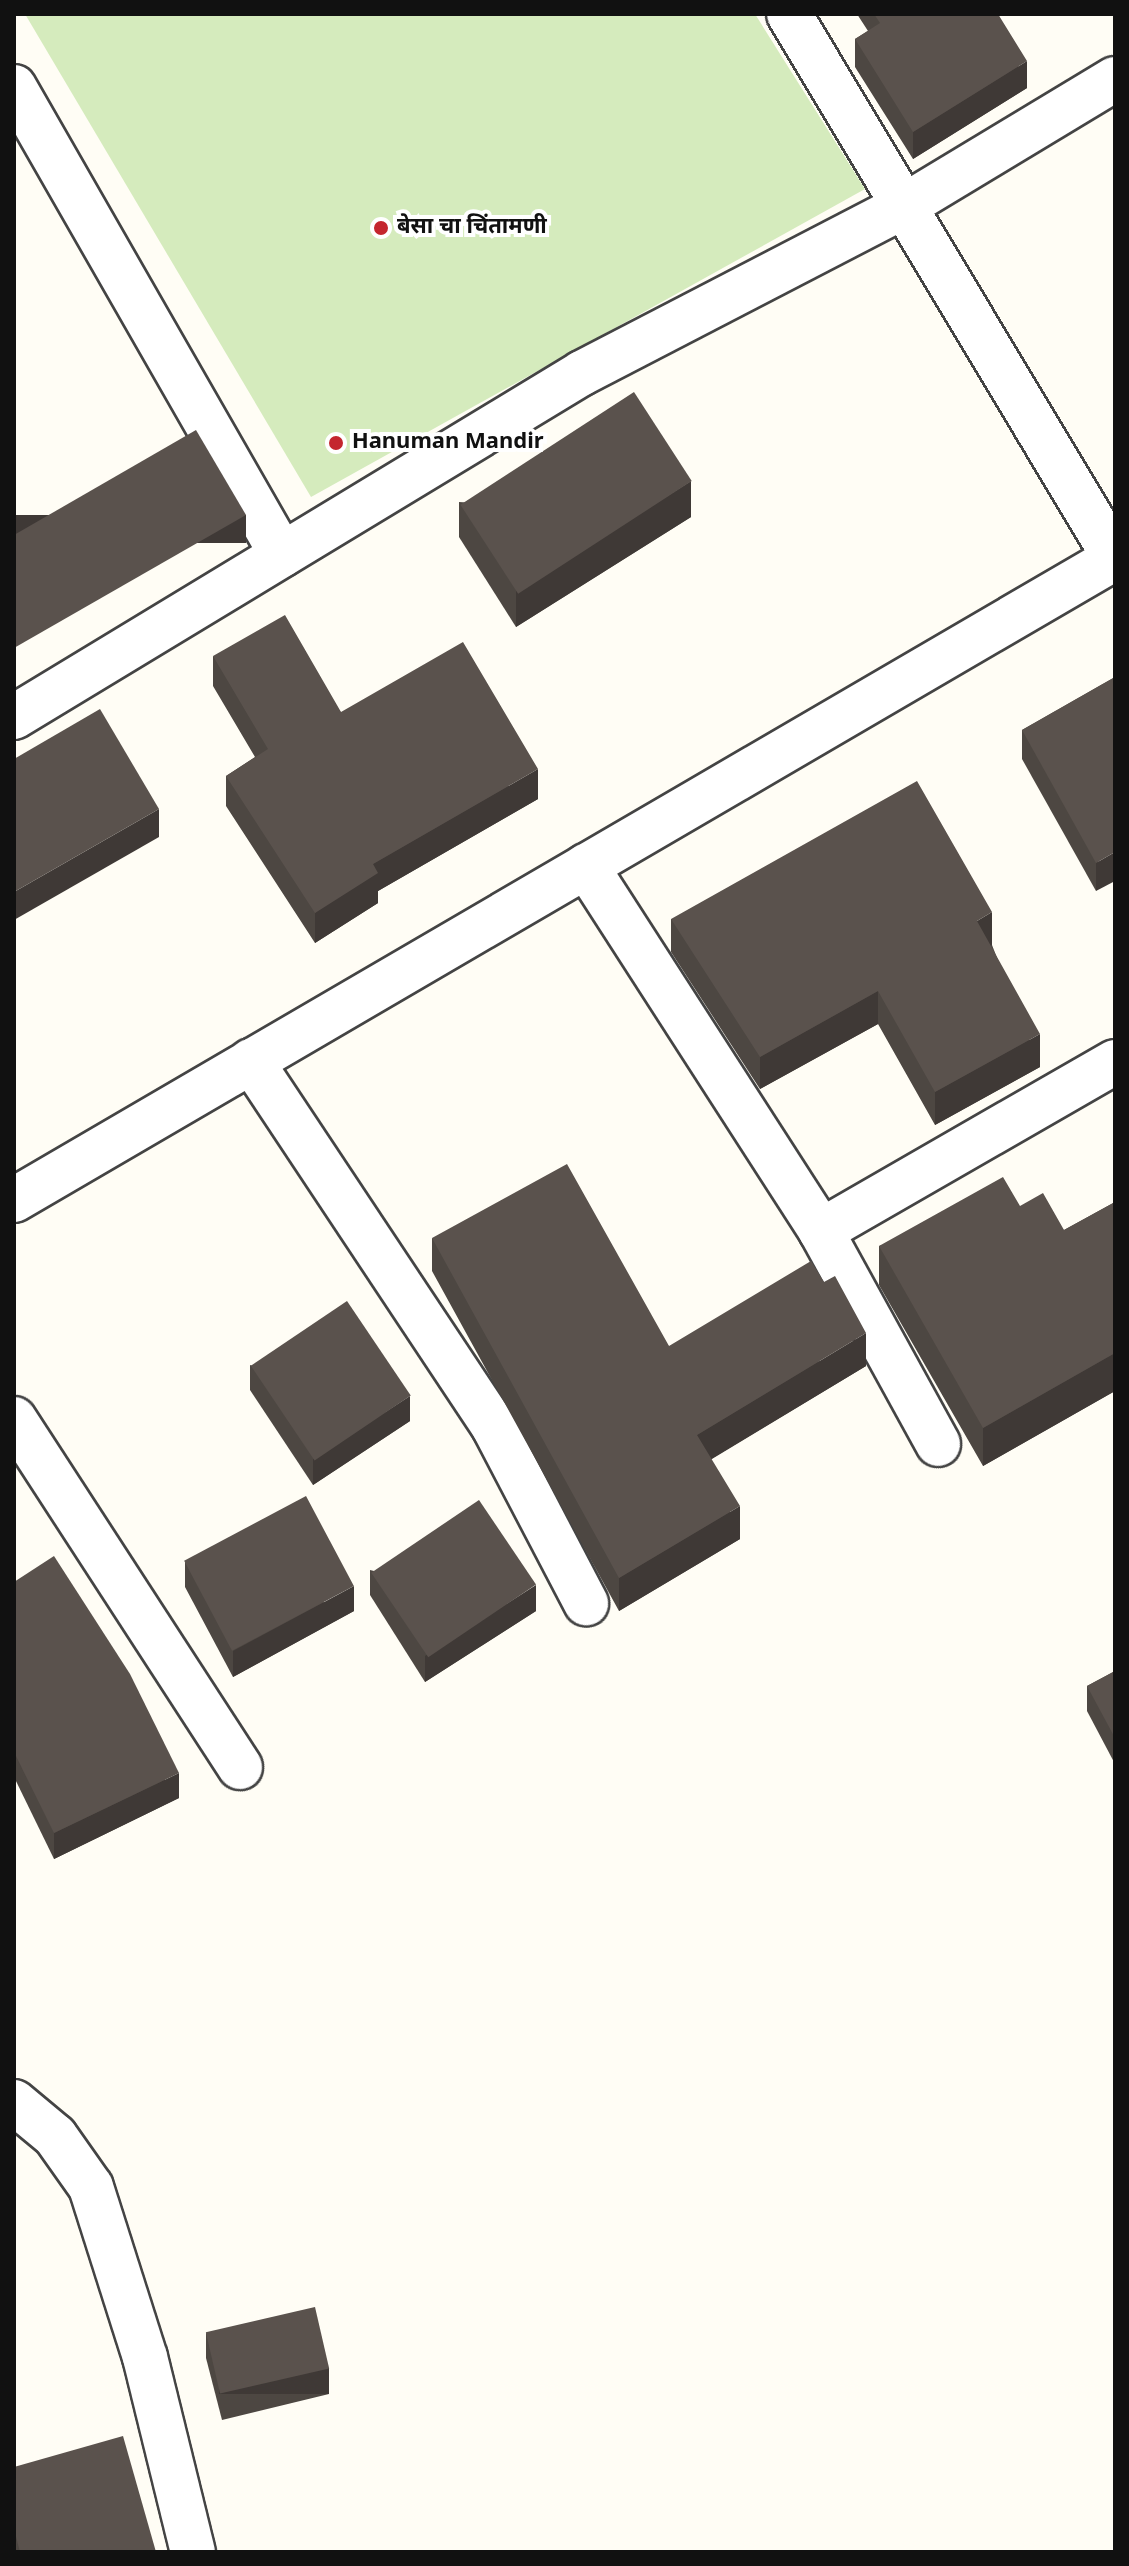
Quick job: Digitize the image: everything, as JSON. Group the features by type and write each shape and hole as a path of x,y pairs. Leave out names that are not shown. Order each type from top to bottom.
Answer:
{"street":[{"path":"14,1200 1115,558 789,14"},
{"path":"14,717 582,373 906,205 1115,79"},
{"path":"14,87 282,555"},
{"path":"586,866 821,1231 938,1444"},
{"path":"251,1061 494,1427 586,1603"},
{"path":"821,1231 1115,1062"},
{"path":"14,1419 240,1767"},
{"path":"14,2102 55,2136 91,2187 145,2357 193,2552"}],"green space":[{"path":"25,14 755,14 865,189 311,497"}],"building":[{"path":"874,14 998,14 1027,61 913,132 855,39 880,23"},
{"path":"634,392 692,481 518,594 460,505"},
{"path":"196,430 246,515 14,648 14,535"},
{"path":"285,615 341,712 463,642 538,769 373,864 378,873 315,913 226,776 268,749 213,656"},
{"path":"1115,677 1115,852 1096,863 1022,730"},
{"path":"100,709 159,809 14,892 14,759"},
{"path":"917,781 992,912 977,921 1040,1034 935,1092 878,991 760,1057 671,919"},
{"path":"567,1164 669,1346 811,1261 824,1282 835,1276 866,1333 697,1435 740,1506 619,1578 432,1238"},
{"path":"1003,1177 1020,1206 1043,1193 1064,1230 1115,1202 1115,1353 983,1428 879,1246"},
{"path":"347,1301 411,1396 315,1460 251,1366"},
{"path":"306,1496 354,1586 232,1651 184,1561"},
{"path":"479,1500 536,1585 428,1657 371,1573"},
{"path":"54,1556 130,1674 179,1773 54,1833 14,1752 14,1582"},
{"path":"1115,1671 1115,1738 1087,1686"},
{"path":"315,2307 329,2368 220,2394 206,2332"},
{"path":"123,2436 156,2552 20,2552 14,2529 14,2467"}],"place":[{"name":"बेसा चा चिंतामणी","path":"381,228"},
{"name":"Hanuman Mandir","path":"336,443"}]}
